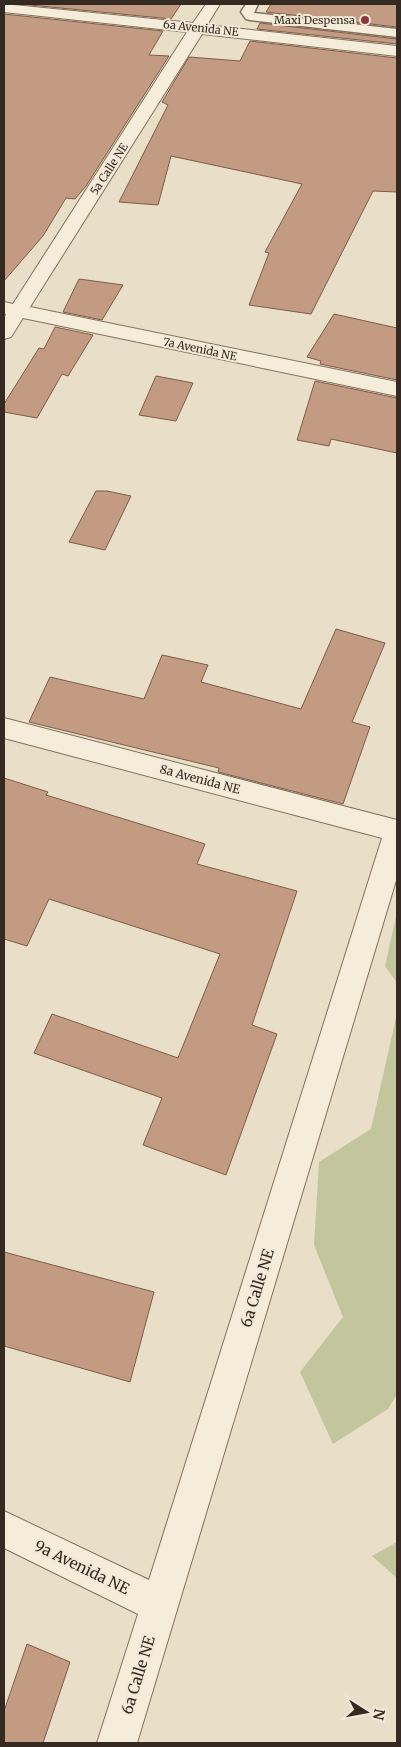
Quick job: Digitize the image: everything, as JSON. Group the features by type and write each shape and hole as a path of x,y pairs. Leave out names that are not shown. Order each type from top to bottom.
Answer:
{"street":[{"name":"5a Calle NE","path":"4,333 11,309 213,4"},
{"name":"6a Avenida NE","path":"4,7 397,51"},
{"name":"7a Avenida NE","path":"11,309 397,389"},
{"name":"8a Avenida NE","path":"4,728 397,832"},
{"name":"6a Calle NE","path":"118,1743 397,832"},
{"name":"9a Avenida NE","path":"4,1529 160,1605"}],"lane":[{"path":"252,4 246,12 250,16 397,33"}],"green space":[{"path":"397,912 397,983 385,966"},
{"path":"397,1013 397,1394 388,1409 333,1444 300,1372 343,1317 314,1245 319,1162 371,1129"},
{"path":"397,1542 397,1578 372,1556"}],"building":[{"path":"20,4 181,4 171,19"},
{"name":"Maxi Despensa","path":"271,4 397,4 397,27 266,12"},
{"path":"4,14 163,31 149,55 169,56 86,186 75,199 66,198 43,236 4,281"},
{"path":"260,23 397,39 397,44 257,29"},
{"path":"250,41 397,58 397,192 373,191 311,314 249,305 269,253 265,252 302,184 171,156 158,205 119,202 168,105 162,102 189,57 240,61"},
{"path":"79,279 123,285 102,320 63,312"},
{"path":"334,314 397,328 397,380 320,364 321,361 307,357"},
{"path":"55,327 93,335 68,376 62,374 37,418 4,412 4,404 39,348 44,349"},
{"path":"156,376 193,383 176,421 139,415"},
{"path":"315,381 397,398 397,453 331,439 329,446 297,440"},
{"path":"96,491 107,491 131,496 105,550 69,542"},
{"path":"336,629 385,643 352,722 370,727 343,804 218,772 219,768 29,722 50,677 144,699 162,655 208,665 201,682 301,709"},
{"path":"4,778 48,792 46,795 205,844 197,864 297,891 252,1025 277,1034 226,1175 143,1145 162,1098 34,1053 52,1014 178,1058 220,954 49,899 27,946 4,939"},
{"path":"4,1252 154,1292 130,1382 4,1346"},
{"path":"27,1644 70,1662 43,1743 4,1743 4,1711"}],"place":[{"name":"Maxi Despensa","path":"365,20"}]}
